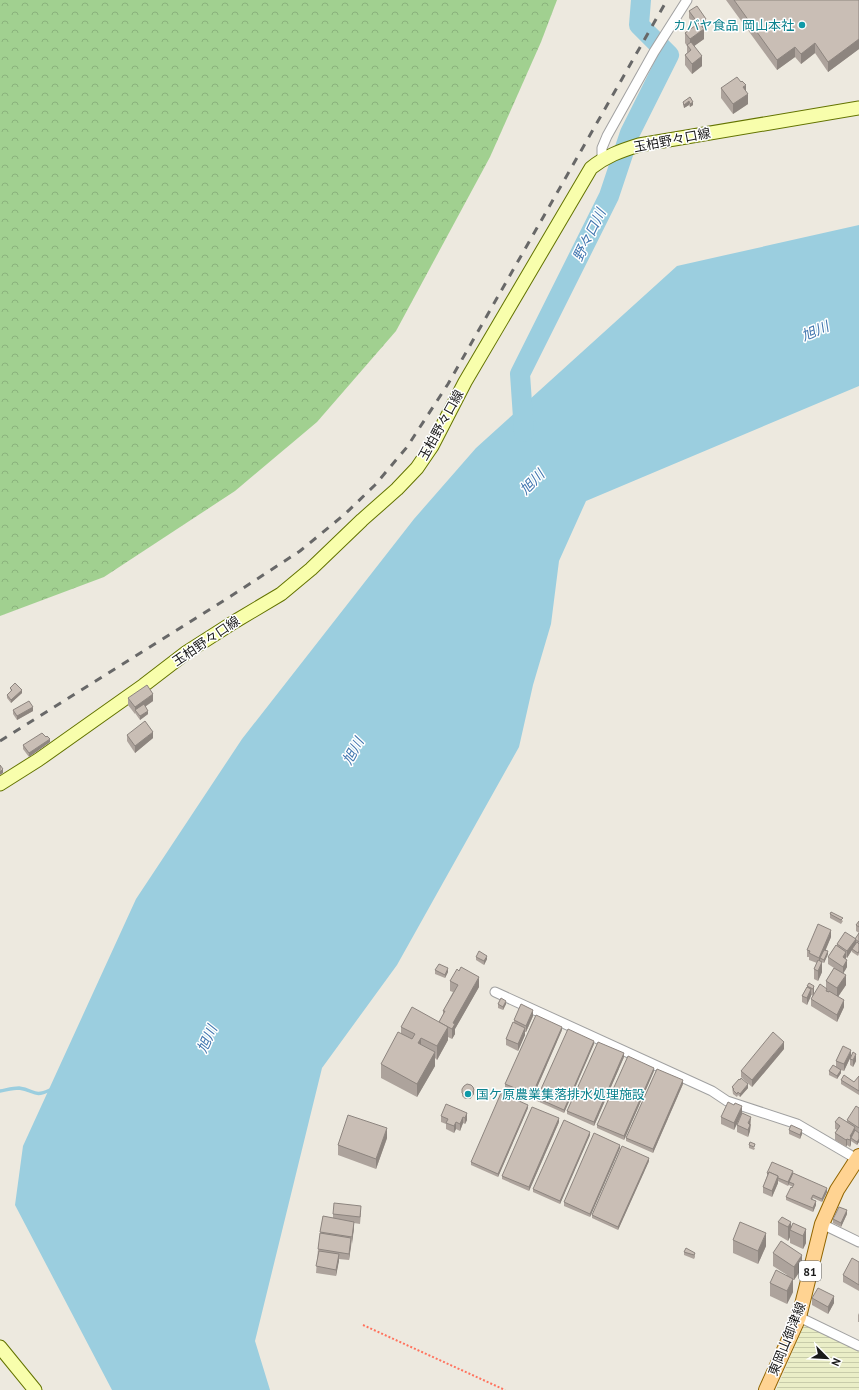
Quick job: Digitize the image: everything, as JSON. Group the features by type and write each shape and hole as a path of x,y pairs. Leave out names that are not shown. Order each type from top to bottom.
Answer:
{"main road":[{"name":"玉柏野々口線","path":"0,784 144,685 187,652 281,594 311,569 397,489 417,468 432,446 465,382 591,168 606,157 639,145 859,108"},
{"name":"東岡山御津線","path":"766,1390 799,1317 822,1224 837,1190 858,1157"},
{"path":"0,1347 35,1390"}],"street":[{"path":"606,157 602,148 607,136 654,52 686,0"},
{"path":"495,992 712,1091 727,1101 797,1124 858,1157"},
{"path":"822,1224 859,1242"},
{"path":"799,1317 859,1346"}],"path":[{"path":"362,1325 505,1390"}],"green space":[{"path":"0,0 557,0 541,42 490,157 396,331 317,422 235,491 104,577 0,616"},
{"path":"804,1325 859,1343 859,1390 776,1390"}],"water":[{"name":"旭川","path":"859,225 859,386 586,501 559,561 551,624 533,685 519,747 397,965 322,1068 255,1341 270,1390 112,1390 15,1205 23,1146 136,899 242,739 414,519 476,448 677,266"}],"building":[{"name":"カバヤ食品 岡山本社","path":"734,0 859,0 859,39 828,62 815,43 801,54 795,47 777,60"},
{"path":"697,6 706,19 700,24 689,11"},
{"path":"699,23 704,29 690,39 685,33"},
{"path":"691,42 702,56 692,64 685,55 691,50 687,45"},
{"path":"737,77 746,85 743,87 748,94 733,104 721,88"},
{"path":"690,97 693,102 690,104 689,101 684,105 683,102"},
{"path":"15,683 22,690 11,700 7,695 12,690 10,688"},
{"path":"147,685 153,694 135,707 128,698"},
{"path":"29,701 33,707 17,716 13,710"},
{"path":"144,704 148,711 140,716 135,710"},
{"path":"145,721 153,732 135,746 127,735"},
{"path":"42,733 50,739 29,753 23,745"},
{"path":"0,765 3,769 0,772"},
{"path":"831,912 843,918 841,920 830,914"},
{"path":"818,924 831,930 819,958 809,953 810,951 807,950"},
{"path":"845,932 856,939 847,951 837,944"},
{"path":"859,933 859,942 855,939"},
{"path":"857,942 859,944 858,953 852,949"},
{"path":"836,945 846,952 843,957 847,960 843,967 828,957"},
{"path":"824,950 828,951 824,960 820,958"},
{"path":"479,951 487,956 484,961 476,957"},
{"path":"818,960 822,962 818,971 814,969"},
{"path":"439,964 448,968 445,975 435,970"},
{"path":"461,967 479,977 453,1023 455,1024 452,1029 439,1022 445,1011 443,1011 458,985 450,981 457,969 459,971"},
{"path":"834,968 846,975 837,988 826,981"},
{"path":"809,983 814,986 813,989 807,986"},
{"path":"820,984 827,989 826,991 829,991 844,1000 837,1015 811,999"},
{"path":"807,987 811,989 807,998 802,996"},
{"path":"501,998 506,1001 503,1007 498,1004"},
{"path":"521,1004 533,1010 526,1026 514,1020"},
{"path":"412,1007 448,1027 437,1046 421,1038 418,1043 435,1052 417,1084 381,1064 398,1032 412,1039 415,1034 401,1027"},
{"path":"536,1015 562,1027 532,1095 505,1084"},
{"path":"513,1022 525,1028 518,1044 506,1039"},
{"path":"568,1029 594,1041 564,1110 537,1098"},
{"path":"773,1032 784,1042 752,1080 741,1071"},
{"path":"598,1042 624,1053 594,1122 567,1111"},
{"path":"843,1046 851,1050 844,1064 836,1061"},
{"path":"853,1052 856,1054 853,1060 850,1059"},
{"path":"628,1056 654,1068 624,1136 597,1125"},
{"path":"833,1065 841,1070 837,1076 829,1071"},
{"path":"657,1069 683,1080 653,1149 626,1138"},
{"path":"844,1075 854,1082 859,1076 859,1091 841,1080"},
{"path":"741,1078 748,1084 740,1094 738,1092 737,1094 732,1087"},
{"name":"国ケ原農業集落排水処理施設","path":"467,1084 471,1085 474,1090 470,1096 465,1096 462,1093 462,1089"},
{"path":"501,1093 528,1105 498,1174 471,1162"},
{"path":"728,1102 734,1105 735,1103 742,1106 734,1123 721,1117"},
{"path":"446,1104 467,1113 465,1118 463,1117 460,1124 456,1122 454,1126 446,1123 448,1119 441,1116"},
{"path":"856,1106 859,1108 859,1128 847,1120"},
{"path":"532,1107 559,1118 529,1187 502,1176"},
{"path":"742,1113 751,1117 748,1123 750,1125 748,1130 737,1125"},
{"path":"348,1115 387,1128 376,1159 338,1145"},
{"path":"839,1117 855,1127 850,1136 850,1140 846,1140 835,1133 840,1126 835,1122"},
{"path":"564,1120 590,1132 560,1201 533,1189"},
{"path":"791,1125 802,1130 800,1135 789,1130"},
{"path":"855,1130 859,1133 859,1139 857,1142 851,1138"},
{"path":"594,1133 620,1145 590,1214 564,1202"},
{"path":"750,1142 755,1144 754,1147 749,1145"},
{"path":"622,1146 649,1158 618,1227 592,1215"},
{"path":"772,1162 793,1171 788,1182 769,1172 768,1174 767,1173"},
{"path":"769,1172 778,1176 772,1191 763,1187"},
{"path":"793,1173 827,1188 822,1199 813,1195 811,1199 816,1201 813,1208 786,1197 794,1184 789,1182"},
{"path":"334,1203 361,1206 360,1217 333,1214"},
{"path":"839,1207 847,1210 841,1223 833,1219"},
{"path":"323,1216 354,1222 352,1237 320,1232"},
{"path":"782,1217 791,1222 788,1227 778,1222"},
{"path":"740,1222 766,1233 758,1251 733,1240"},
{"path":"793,1223 806,1229 803,1236 790,1230"},
{"path":"320,1233 351,1238 349,1254 318,1249"},
{"path":"781,1241 802,1255 794,1267 773,1253"},
{"path":"686,1248 695,1253 694,1255 684,1252"},
{"path":"319,1251 339,1254 336,1270 316,1266"},
{"path":"852,1258 859,1262 859,1285 843,1275"},
{"path":"776,1270 793,1279 787,1291 770,1283"},
{"path":"818,1288 834,1296 828,1307 812,1298"}],"waterway":[{"name":"野々口川","path":"524,432 520,374 609,196 630,133 669,55 639,25 641,0"},
{"path":"0,1091 19,1088 34,1093 40,1093 50,1090"}],"railway":[{"path":"0,741 300,551 345,514 375,485 407,447 448,384 667,0"}],"place":[{"name":"カバヤ食品 岡山本社","path":"802,25"},
{"name":"国ケ原農業集落排水処理施設","path":"468,1094"}]}
